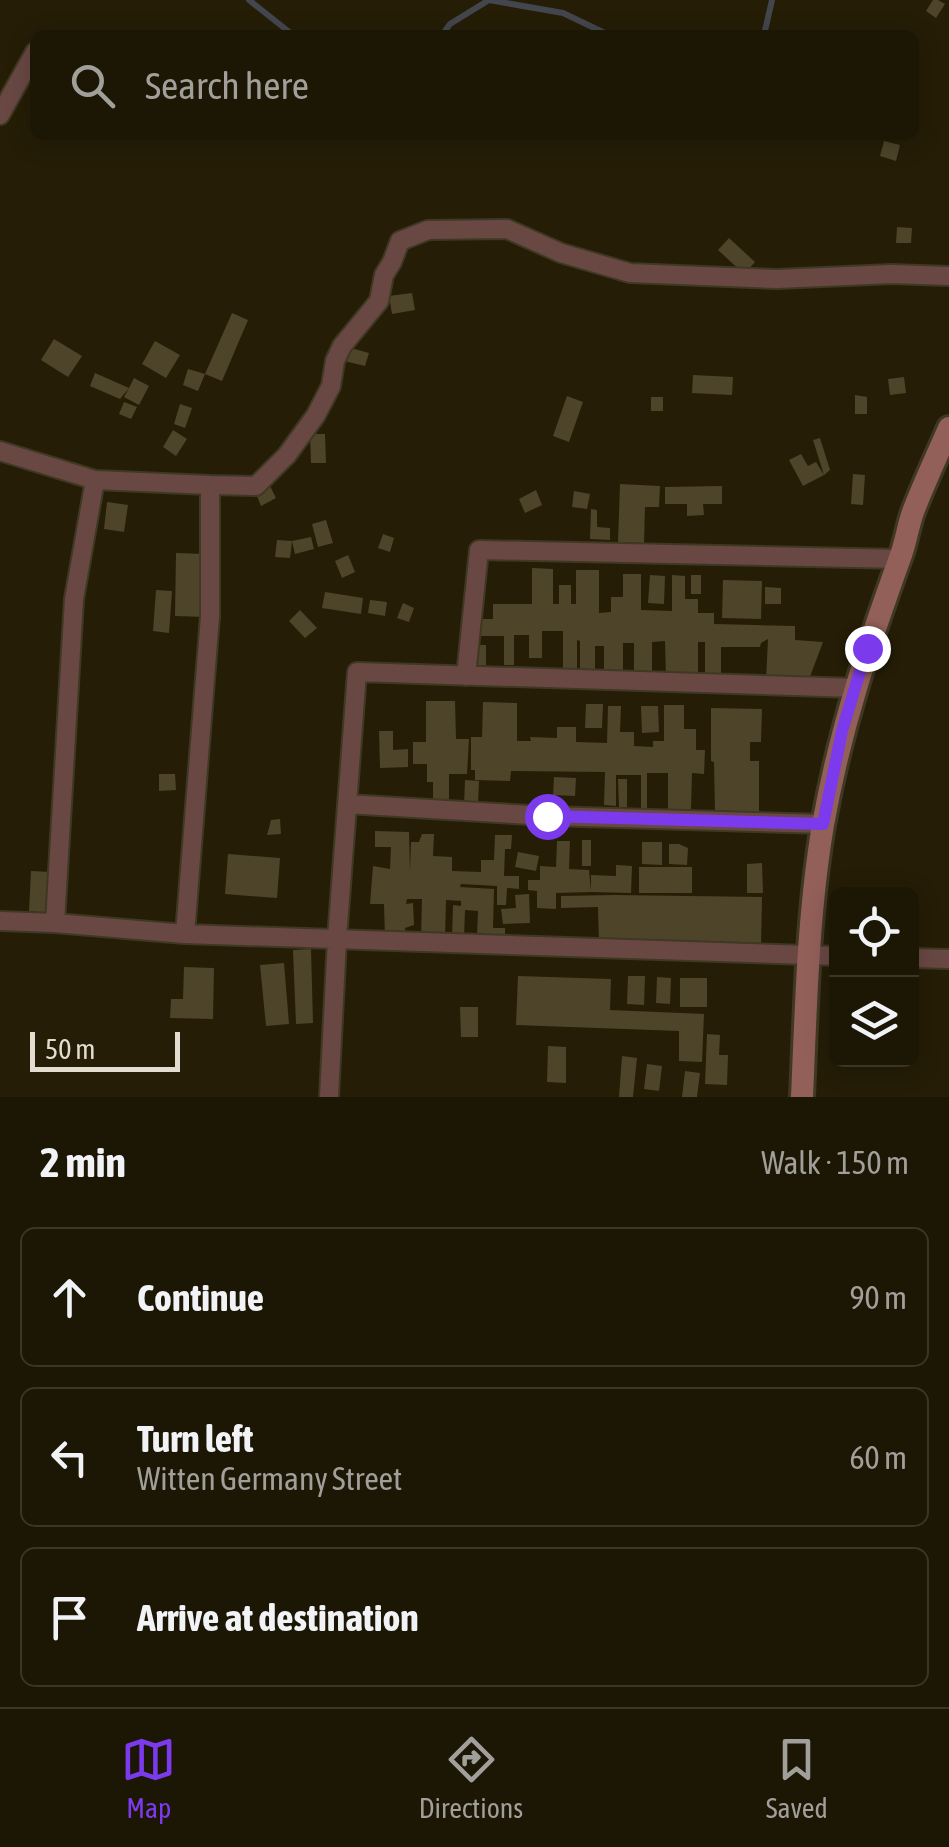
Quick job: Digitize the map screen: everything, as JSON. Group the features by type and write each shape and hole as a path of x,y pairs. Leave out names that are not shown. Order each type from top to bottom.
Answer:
{"street":[{"path":"0,115 30,61"},
{"path":"0,451 95,480 256,486 287,456 316,416 342,346 380,301 384,275 400,241 428,230 506,229 561,253 630,273 777,279 949,276"},
{"path":"802,1097 809,955 823,824 842,731 867,648 904,549 912,514 949,428"},
{"path":"904,549 936,498 949,468"},
{"path":"56,923 74,600 95,480"},
{"path":"185,934 210,616 210,485"},
{"path":"466,676 479,550 904,549"},
{"path":"329,1097 357,672 855,688"},
{"path":"347,804 547,816 823,824"},
{"path":"0,921 185,934 829,956"},
{"path":"919,958 949,959"}],"building":[{"path":"933,0 945,4 936,18 926,11"},
{"path":"884,141 900,145 896,161 880,156"},
{"path":"897,227 912,228 911,243 896,243"},
{"path":"729,238 755,262 744,274 718,250"},
{"path":"412,293 415,310 392,314 389,296"},
{"path":"232,313 248,320 222,381 205,374"},
{"path":"54,339 82,356 68,377 41,360"},
{"path":"155,341 180,355 166,378 142,364"},
{"path":"344,346 369,353 365,366 340,360"},
{"path":"188,369 205,374 198,391 183,385"},
{"path":"95,373 129,388 120,399 90,386"},
{"path":"693,375 733,377 732,395 692,393"},
{"path":"904,377 906,393 890,395 888,379"},
{"path":"134,378 149,386 139,405 124,397"},
{"path":"855,395 867,397 867,414 855,414"},
{"path":"567,396 583,402 569,442 553,436"},
{"path":"651,397 663,397 663,411 651,411"},
{"path":"124,402 137,407 131,419 119,414"},
{"path":"180,404 192,408 185,428 174,424"},
{"path":"173,430 187,439 176,456 163,447"},
{"path":"310,434 325,434 326,463 311,463"},
{"path":"820,438 830,470 824,475 813,440"},
{"path":"801,454 808,466 816,462 824,475 803,486 789,460"},
{"path":"853,474 865,475 863,505 851,504"},
{"path":"269,484 276,498 261,506 255,491"},
{"path":"620,484 660,486 659,507 645,507 644,543 618,542"},
{"path":"722,486 722,504 703,504 704,515 687,516 687,504 665,504 665,487"},
{"path":"536,490 542,505 525,513 519,499"},
{"path":"574,491 590,494 587,509 572,507"},
{"path":"107,502 128,505 124,532 104,529"},
{"path":"591,509 597,510 597,527 610,528 610,540 590,539"},
{"path":"326,520 333,543 318,547 312,524"},
{"path":"383,534 394,538 390,552 378,548"},
{"path":"311,537 314,549 295,554 292,541"},
{"path":"277,540 292,541 290,558 275,557"},
{"path":"176,553 206,554 205,617 175,616"},
{"path":"348,555 355,572 342,578 335,561"},
{"path":"532,568 553,569 553,604 559,604 559,585 571,585 571,604 576,604 576,570 599,570 599,613 611,612 611,597 623,597 623,574 641,574 641,610 672,611 672,575 685,576 685,599 698,599 698,613 714,613 714,624 795,626 795,640 823,642 808,682 766,680 768,639 760,647 721,647 721,678 705,678 705,642 698,642 698,679 666,679 665,641 652,642 652,676 634,677 634,643 623,643 623,676 604,676 604,646 595,646 595,676 580,676 577,640 577,671 563,672 563,631 542,631 542,658 529,658 529,635 514,635 514,665 504,665 504,636 476,636 476,619 493,619 493,604 532,604"},
{"path":"650,575 665,576 664,604 648,603"},
{"path":"691,575 701,575 701,594 691,594"},
{"path":"723,580 762,581 761,619 722,618"},
{"path":"765,587 781,588 781,604 765,604"},
{"path":"156,590 172,591 169,633 153,631"},
{"path":"325,592 363,598 361,614 322,608"},
{"path":"370,600 387,602 385,616 368,613"},
{"path":"403,603 414,608 409,622 397,618"},
{"path":"300,610 317,628 305,638 289,621"},
{"path":"473,645 486,645 486,665 473,665"},
{"path":"426,701 455,701 456,739 469,739 467,774 449,774 449,801 433,801 433,782 427,782 427,764 413,764 413,742 426,742"},
{"path":"483,702 517,703 517,741 531,741 530,737 557,738 557,727 576,727 576,742 607,743 608,706 621,706 620,732 634,732 634,746 653,747 653,741 664,741 664,705 684,705 684,729 696,729 696,750 705,750 704,774 692,773 691,809 668,809 668,773 647,773 647,809 641,809 641,775 616,775 616,806 604,805 605,772 511,771 510,781 475,780 475,770 471,770 471,737 482,737"},
{"path":"586,704 603,704 602,728 585,728"},
{"path":"641,706 658,706 659,732 642,733"},
{"path":"711,708 762,709 761,742 750,742 750,761 759,761 759,812 715,813"},
{"path":"379,731 393,731 393,750 408,749 408,767 380,768"},
{"path":"159,774 175,774 176,790 159,791"},
{"path":"554,777 576,778 575,796 553,795"},
{"path":"618,779 627,779 627,807 619,807"},
{"path":"465,780 479,781 478,806 464,805"},
{"path":"280,819 281,834 267,835 271,820"},
{"path":"375,831 409,832 410,871 411,842 419,842 422,834 434,834 433,856 452,857 452,871 481,872 481,860 494,860 495,835 512,835 511,849 505,849 504,876 519,876 519,889 507,888 506,905 497,905 497,886 460,887 494,889 493,928 505,928 505,937 477,936 478,911 465,910 464,938 452,938 453,905 461,906 461,901 446,900 445,938 421,937 422,899 407,899 406,904 413,903 414,925 405,928 406,937 385,938 384,904 370,904 373,866 390,869 391,847 375,847"},
{"path":"582,840 591,840 591,866 582,866"},
{"path":"557,841 570,841 569,869 589,870 591,892 556,893 556,909 537,908 537,891 528,890 528,880 540,880 540,866 556,867"},
{"path":"642,842 662,842 662,865 642,864"},
{"path":"669,844 688,848 687,865 669,864"},
{"path":"518,852 539,856 536,871 515,867"},
{"path":"228,854 280,858 277,898 225,894"},
{"path":"762,863 763,893 747,893 747,864"},
{"path":"616,865 632,866 631,893 591,892 591,875 616,876"},
{"path":"639,867 692,867 692,893 639,893"},
{"path":"31,871 51,872 49,913 29,911"},
{"path":"529,894 530,923 503,924 501,909 516,908 515,895"},
{"path":"561,896 762,897 761,947 599,944 598,907 561,908"},
{"path":"311,949 313,1023 296,1024 293,950"},
{"path":"284,963 289,1024 266,1026 260,965"},
{"path":"184,967 214,968 213,1019 170,1018 171,999 183,999"},
{"path":"518,976 611,979 610,1010 704,1014 702,1062 679,1061 679,1031 516,1025"},
{"path":"628,976 645,976 644,1005 627,1004"},
{"path":"657,977 671,978 670,1004 656,1003"},
{"path":"680,978 707,978 707,1007 680,1007"},
{"path":"460,1007 478,1007 478,1037 461,1037"},
{"path":"707,1034 720,1035 719,1055 728,1055 727,1085 705,1084"},
{"path":"548,1046 566,1047 566,1083 547,1082"},
{"path":"622,1056 637,1058 633,1097 619,1097"},
{"path":"647,1064 662,1066 659,1091 644,1089"},
{"path":"685,1071 700,1073 697,1097 682,1097"}],"waterway":[{"path":"249,0 287,30"},
{"path":"446,30 489,0 563,13 599,30"},
{"path":"765,30 772,0"}],"route":[{"path":"547,816 823,824 842,731 867,648"}]}
